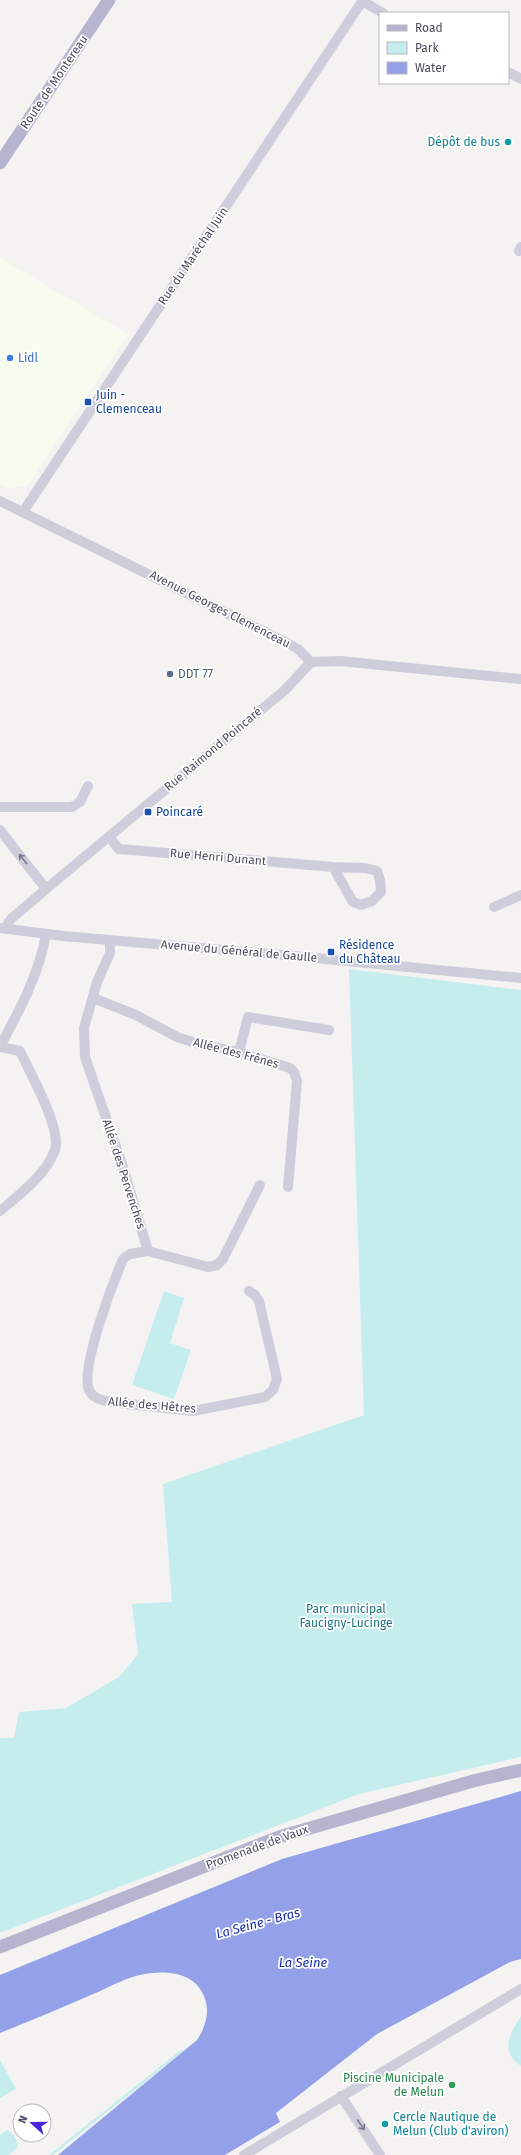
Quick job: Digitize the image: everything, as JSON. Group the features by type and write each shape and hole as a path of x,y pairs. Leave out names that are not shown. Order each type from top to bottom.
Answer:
{"main road":[{"name":"Route de Montereau","path":"0,163 108,0"},
{"name":"Promenade de Vaux","path":"0,1947 279,1837 473,1781 521,1770"}],"street":[{"path":"363,1 381,12"},
{"name":"Rue du Maréchal Juin","path":"23,512 363,1"},
{"path":"509,73 521,79"},
{"name":"Avenue Georges Clemenceau","path":"0,500 289,644 298,649 311,662"},
{"path":"311,662 340,661 521,679"},
{"name":"Rue Raimond Poincaré","path":"2,928 46,889 285,690 311,662"},
{"path":"0,807 72,808 80,802 88,786"},
{"path":"0,830 46,889"},
{"name":"Rue Henri Dunant","path":"109,837 119,849 333,867 365,868 377,871 380,880 381,892 372,901 361,905 353,902 333,867"},
{"path":"494,907 521,895"},
{"name":"Avenue du Général de Gaulle","path":"2,928 110,941 305,957 521,978"},
{"path":"0,1211 43,1170 55,1151 56,1139 53,1123 20,1051 0,1047 13,1022 35,970 44,946 46,934"},
{"name":"Allée des Pervenches","path":"110,941 110,953 97,982 94,998 84,1028 85,1057 123,1166 148,1251"},
{"name":"Allée des Frênes","path":"94,998 136,1015 177,1037 202,1045 239,1052 285,1066 294,1072 297,1081 288,1187"},
{"path":"239,1052 248,1018 329,1030"},
{"path":"148,1251 208,1267 217,1265 223,1259 260,1185"},
{"name":"Allée des Hêtres","path":"148,1251 130,1254 122,1259 100,1317 87,1378 89,1391 97,1398 110,1402 193,1411 265,1397 273,1390 277,1379 259,1301 255,1295 249,1291"},
{"path":"244,2155 521,1989"},
{"path":"341,2096 380,2155"}],"shaded area":[{"path":"0,258 128,334 27,486 6,488 0,485"}],"green space":[{"name":"Parc municipal Faucigny-Lucinge","path":"349,969 521,990 521,1757 359,1794 0,1933 0,1738 14,1738 19,1712 66,1708 119,1677 138,1654 132,1604 172,1602 163,1484 364,1415"},
{"path":"164,1291 184,1298 170,1343 191,1350 174,1399 132,1385"},
{"path":"521,2016 521,2066 514,2060 508,2048 510,2035"},
{"path":"181,2050 185,2050 53,2155 49,2155"},
{"path":"0,2060 16,2089 0,2098"},
{"path":"7,2130 12,2134 12,2143 17,2143 18,2147 9,2155 0,2155 0,2135"}],"water":[{"name":"La Seine","path":"521,1791 521,1959 510,1962 377,2034 276,2113 280,2122 225,2155 58,2155 197,2040 207,2016 205,1998 197,1985 183,1976 166,1973 148,1973 124,1980 0,2033 0,1975 282,1859"}],"place":[{"name":"Dépôt de bus","path":"508,142"},
{"name":"Lidl","path":"10,358"},
{"name":"Juin - Clemenceau","path":"88,402"},
{"name":"DDT 77","path":"170,674"},
{"name":"Poincaré","path":"148,812"},
{"name":"Résidence du Château","path":"331,952"},
{"name":"Piscine Municipale de Melun","path":"452,2085"},
{"name":"Cercle Nautique de Melun (Club d'aviron)","path":"385,2124"}],"water label":[{"name":"La Seine - Bras","path":"258,1923"}]}
